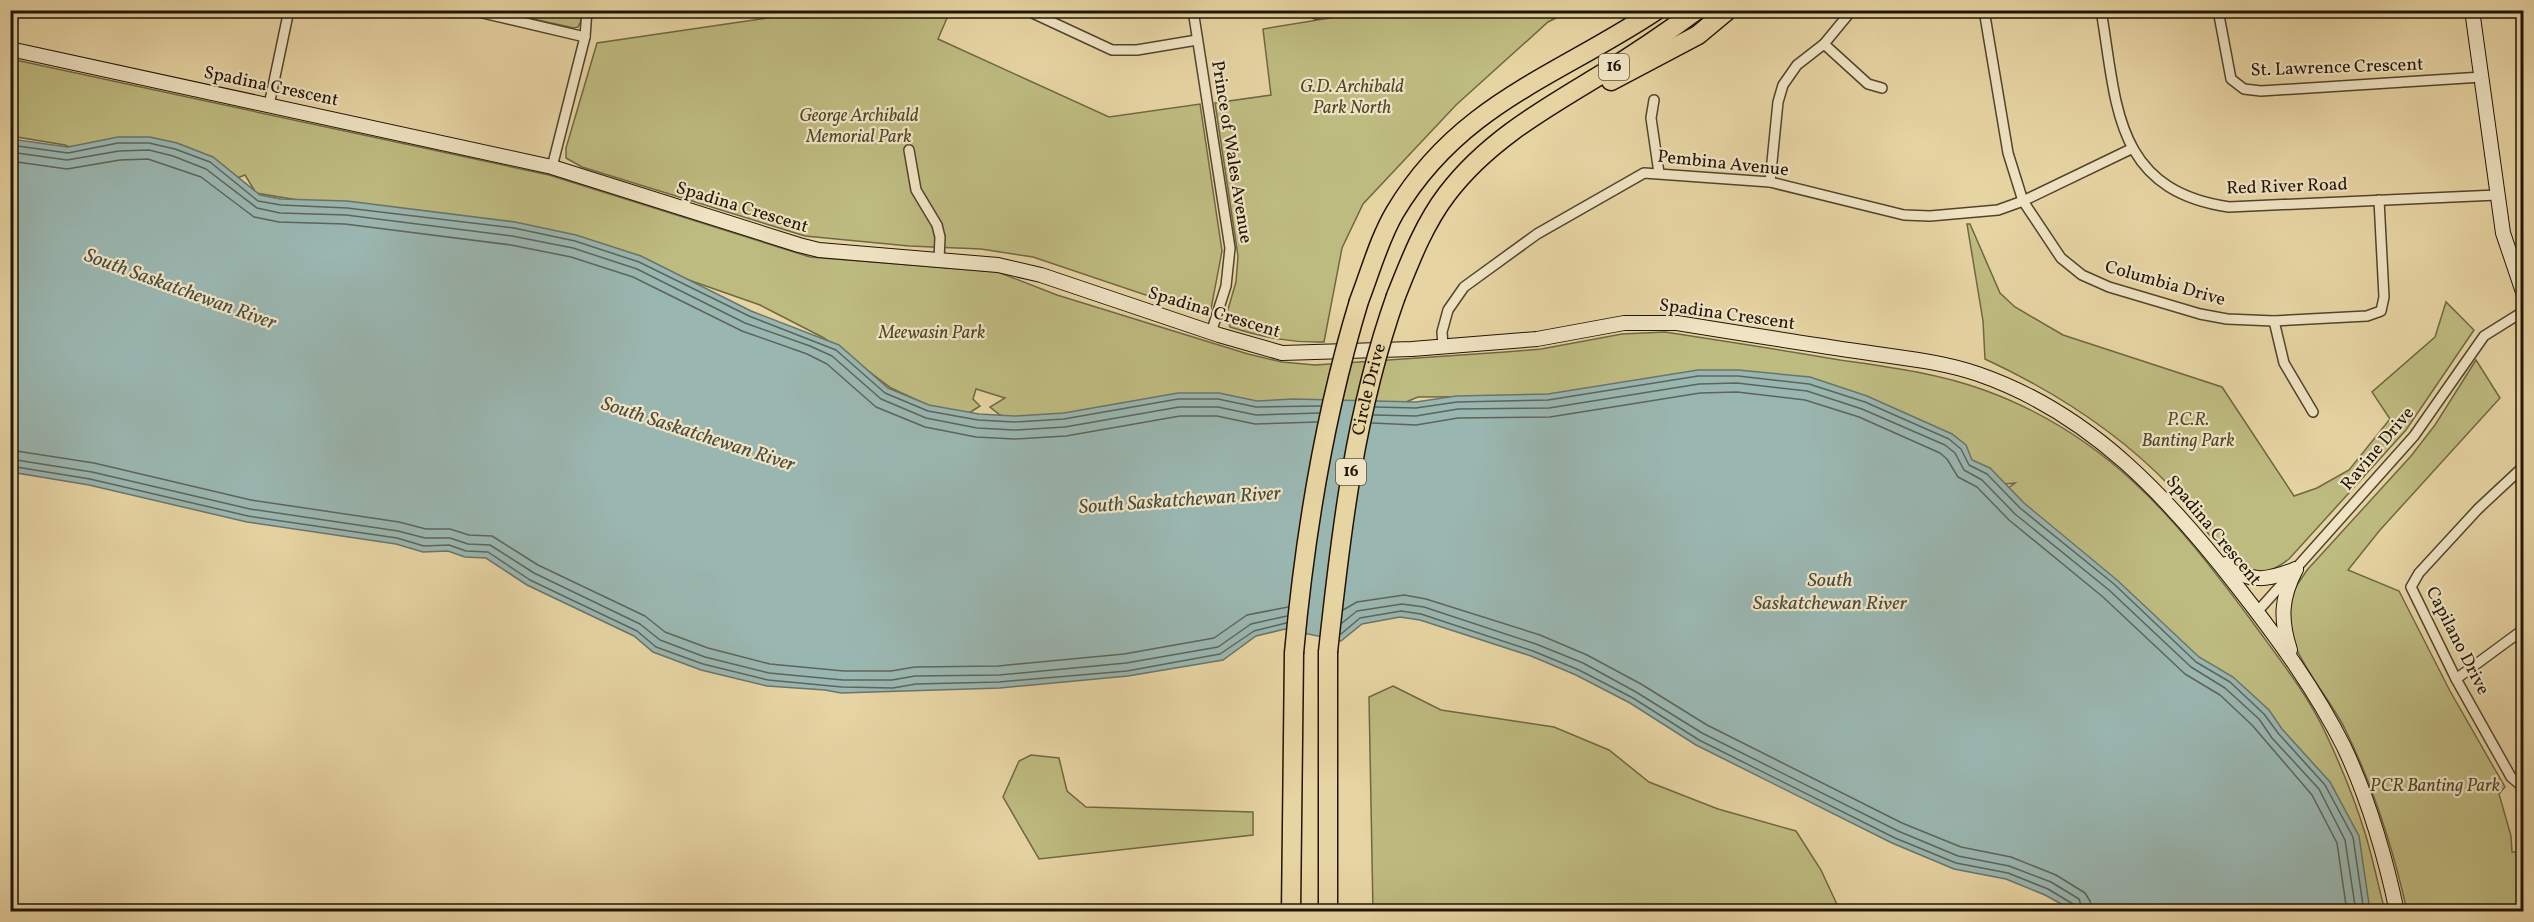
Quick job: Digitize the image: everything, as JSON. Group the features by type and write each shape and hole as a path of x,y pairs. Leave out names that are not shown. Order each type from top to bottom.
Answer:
{"highway":[{"name":"Circle Drive","path":"1291,912 1294,653 1300,583 1326,421 1359,302 1394,214 1421,174 1453,138 1511,94 1657,10"},
{"name":"Circle Drive","path":"1328,912 1328,652 1350,476 1377,352 1396,296 1429,221 1477,158 1528,120 1643,49 1697,10"},
{"path":"1528,120 1652,61 1698,35 1728,10"}],"street":[{"path":"269,105 289,10"},
{"path":"470,10 585,37"},
{"path":"552,167 585,37 587,10"},
{"path":"1026,10 1112,50 1137,50 1197,40"},
{"name":"Prince of Wales Avenue","path":"1193,10 1230,248 1227,286 1212,333"},
{"path":"1770,182 1778,102 1783,85 1797,65 1824,44 1852,10"},
{"name":"Columbia Drive","path":"1984,10 2008,153 2023,201 2061,258 2082,275 2109,287 2200,314 2246,322 2367,316 2381,311 2384,297 2379,201"},
{"name":"Red River Road","path":"2101,10 2118,110 2131,148 2140,161 2164,184 2206,204 2229,207 2497,195"},
{"name":"St. Lawrence Crescent","path":"2218,10 2231,79 2244,89 2261,91 2482,77"},
{"path":"2472,10 2503,233 2523,295"},
{"path":"1824,44 1868,84 1882,88"},
{"name":"Spadina Crescent","path":"10,49 552,167 799,246 819,250 998,265 1041,275 1212,333 1282,353 1314,354 1537,339 1624,323 1677,323 1928,362 1976,373 2030,397 2087,431 2122,458 2156,489 2209,550 2295,663 2329,720 2356,775 2380,843 2397,912"},
{"path":"1654,100 1652,118 1659,173"},
{"name":"Pembina Avenue","path":"1443,346 1442,332 1448,310 1464,287 1537,234 1644,173 1770,182 1904,215 1963,214 1998,210 2023,201 2131,148"},
{"path":"909,150 916,190 937,225 940,237 939,260"},
{"name":"Ravine Drive","path":"2257,612 2414,436 2484,336 2523,311"},
{"path":"2274,321 2284,363 2313,412"},
{"name":"Capilano Drive","path":"2523,466 2478,509 2419,573 2411,587 2456,679 2511,777 2523,788"},
{"path":"2209,550 2238,573 2252,579 2272,579 2296,569"},
{"path":"2295,663 2286,637 2282,611 2286,588 2296,569"},
{"path":"2456,679 2523,629"}],"green space":[{"name":"G.D. Archibald Park North","path":"1379,10 1570,11 1548,22 1456,105 1363,204 1342,248 1324,342 1276,339 1230,327 1226,316 1236,282 1238,256 1215,103 1271,95 1263,29"},
{"path":"506,11 579,11 581,21 578,27 574,28 510,14"},
{"name":"George Archibald Memorial Park","path":"815,11 950,11 938,39 1109,117 1200,104 1222,251 1211,309 1202,314 1033,257 981,249 909,246 805,236 582,167 566,158 566,148 597,43"},
{"name":"Meewasin Park","path":"11,59 549,175 810,257 998,272 1057,295 1248,354 1282,362 1315,365 1505,352 1541,349 1622,334 1665,332 1913,371 1984,390 2028,409 2067,431 2103,456 2166,514 2223,583 2291,675 2326,734 2361,821 2385,911 2363,911 2004,491 2015,483 1995,485 1566,396 1418,397 1401,404 1026,423 1000,415 990,407 1005,398 976,389 973,399 980,406 963,417 936,409 891,388 824,338 760,305 609,252 256,193 245,175 224,183 65,145 11,136"},
{"name":"P.C.R. Banting Park","path":"1967,224 1970,224 2000,293 2015,307 2063,335 2222,387 2294,496 2317,488 2349,470 2390,419 2372,392 2435,337 2446,302 2474,330 2406,430 2289,559 2268,571 2250,571 2225,553 2171,487 2129,448 2060,399 1985,359 1983,321"},
{"name":"PCR Banting Park","path":"2476,360 2500,398 2380,530 2348,570 2399,591 2450,691 2505,787 2499,794 2511,836 2512,852 2516,852 2518,864 2523,871 2523,911 2407,911 2389,841 2365,773 2338,716 2294,644 2289,629 2287,609 2294,590 2308,569 2411,456 2435,425"},
{"path":"1393,686 1441,710 1554,727 1609,750 1649,782 1718,809 1796,831 1821,870 1840,911 1373,911 1369,697"},
{"path":"1031,755 1059,758 1067,791 1086,807 1253,812 1253,835 1039,859 1003,797 1019,761"}],"water":[{"name":"South Saskatchewan River","path":"118,137 150,137 177,143 213,157 260,195 281,199 347,201 515,222 576,235 641,256 751,311 839,345 888,388 929,405 979,414 1014,416 1064,413 1178,393 1219,393 1257,401 1293,399 1416,402 1456,396 1548,394 1698,370 1738,370 1810,377 1867,396 1952,434 1966,445 1972,460 1990,468 2024,503 2117,580 2199,657 2233,677 2269,710 2282,729 2330,782 2359,836 2370,911 2074,911 2045,895 2006,879 1954,869 1892,843 1696,745 1630,703 1576,675 1531,656 1420,620 1400,617 1362,624 1341,641 1285,629 1256,636 1223,660 1128,676 1000,688 841,693 767,686 701,670 653,652 634,636 527,585 486,558 465,557 448,551 423,552 396,544 247,522 89,485 11,472 11,139 68,147"}]}
